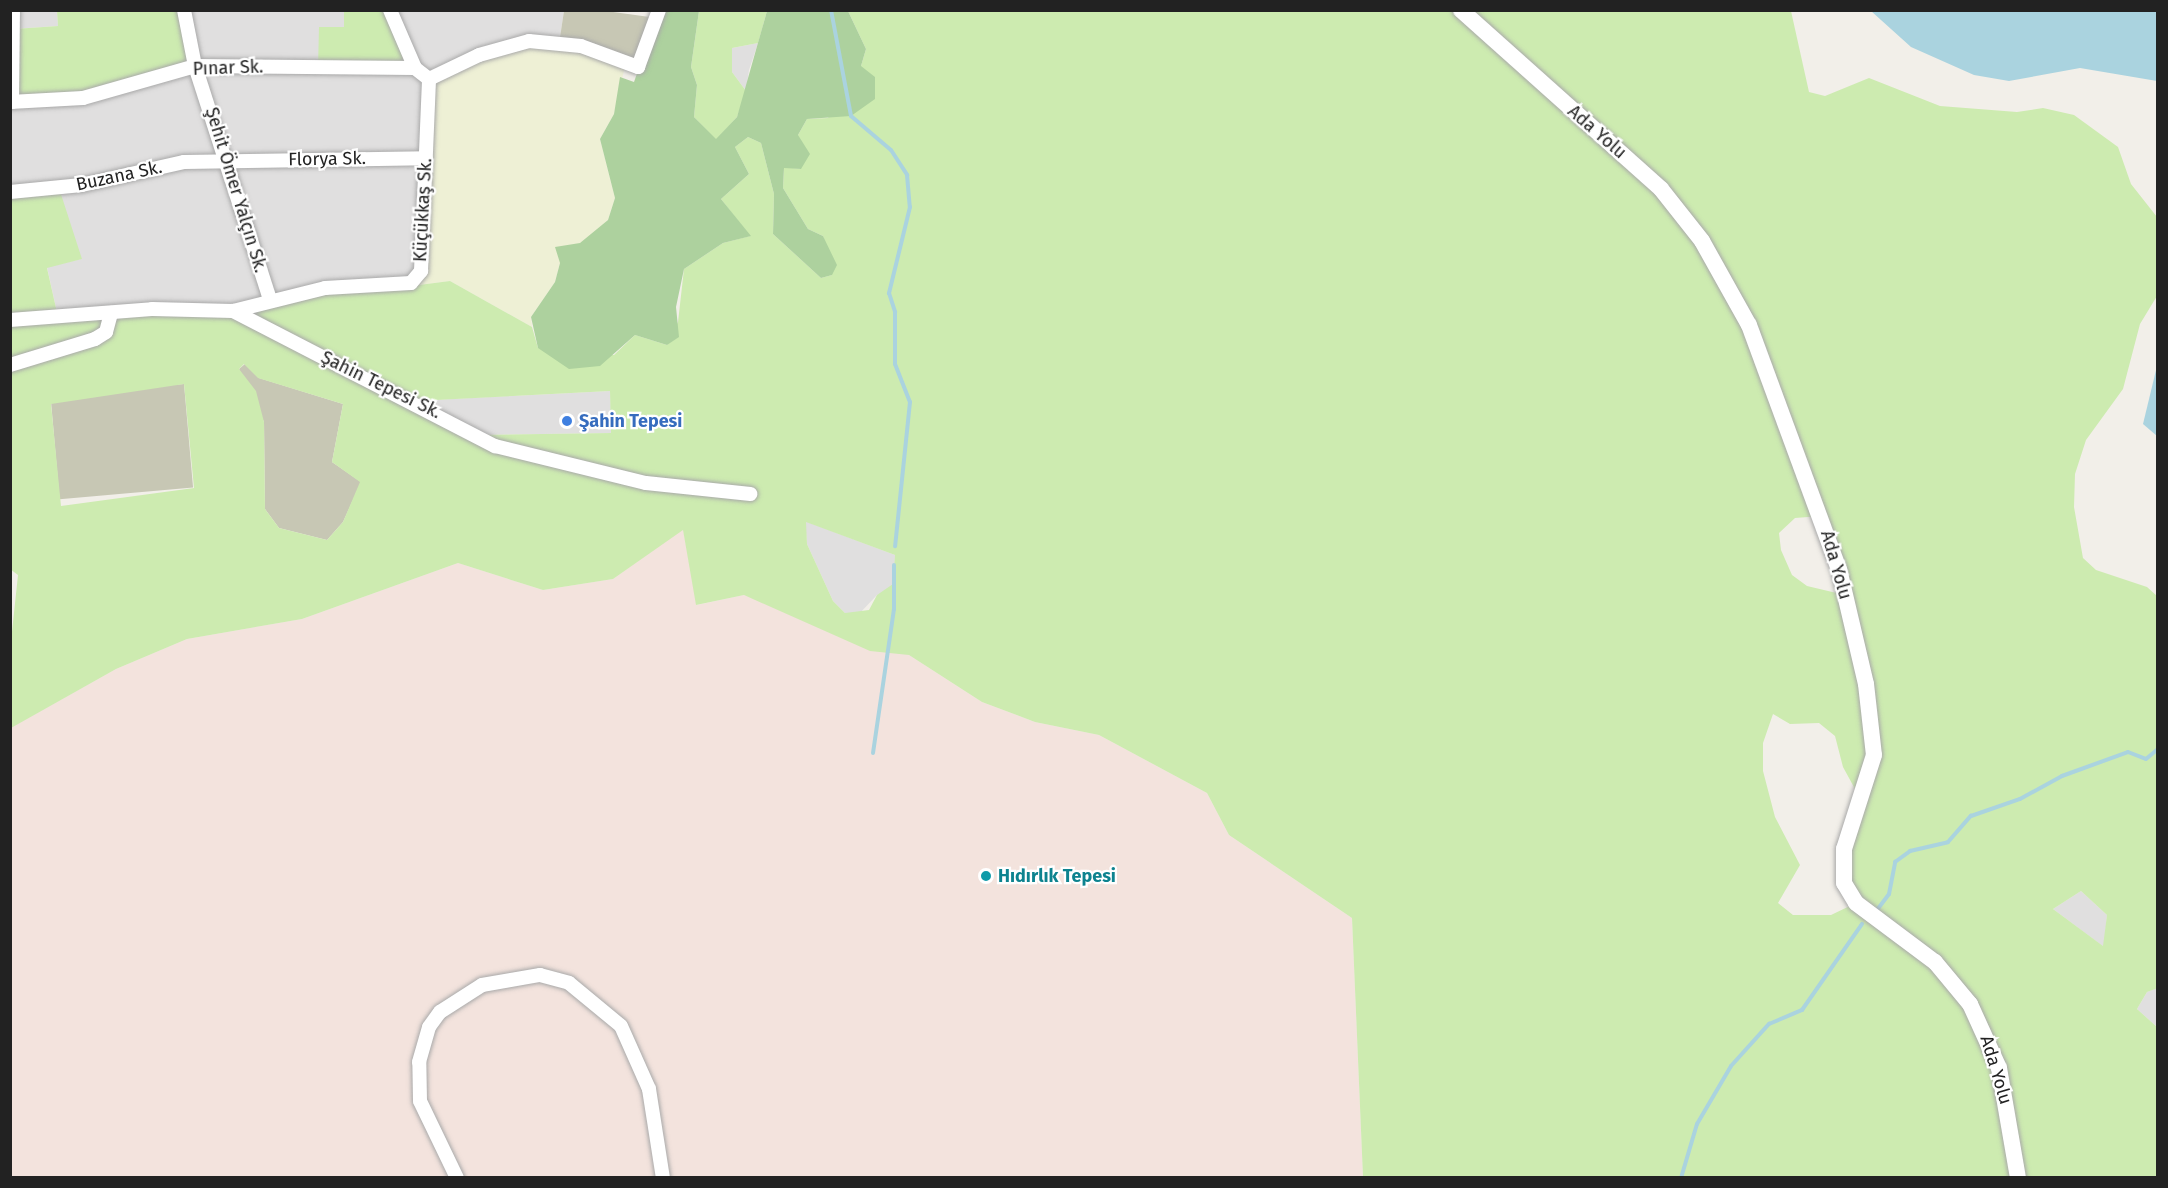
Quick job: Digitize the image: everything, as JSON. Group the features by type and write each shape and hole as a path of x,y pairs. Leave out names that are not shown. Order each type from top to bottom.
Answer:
{"street":[{"path":"11,102 13,10"},
{"name":"Şehit Ömer Yalçın Sk.","path":"184,10 195,66 228,160 270,300"},
{"path":"390,10 414,68 429,79 479,55 529,41 581,46 638,67 659,10"},
{"name":"Ada Yolu","path":"1461,10 1661,189 1702,242 1749,325 1821,516 1866,684 1874,755 1844,849 1844,883 1868,914 1947,975 1976,1014 1999,1068 2018,1178"},
{"name":"Pınar Sk.","path":"11,102 82,98 195,66 414,68"},
{"name":"Küçükkaş Sk.","path":"233,310 325,288 411,283 421,271 429,79"},
{"name":"Florya Sk.","path":"228,160 426,158"},
{"name":"Buzana Sk.","path":"10,192 228,160"},
{"name":"Şahin Tepesi Sk.","path":"10,320 111,313 233,310 495,446 646,483 750,494"},
{"path":"10,366 95,339 106,332 111,313"},
{"path":"457,1178 420,1101 419,1062 429,1027 440,1012 482,985 540,975 569,983 621,1026 649,1089 663,1178"}],"shaded area":[{"path":"13,11 57,11 58,26 13,29"},
{"path":"184,11 344,11 344,27 318,67 390,11 564,11 559,44 411,283 233,311 58,317 47,267 81,259 11,192 11,102"},
{"path":"564,11 606,11 657,18 638,67 559,44"},
{"path":"529,41 626,62 614,114 600,139 615,198 608,220 560,263 555,282 531,317 532,327 450,281 419,285 413,280 421,271 429,79"},
{"path":"758,43 749,70 746,91 732,72 732,48"},
{"path":"245,364 259,378 343,404 332,462 361,482 343,522 327,540 279,528 265,509 264,422 239,369"},
{"path":"184,384 193,488 60,499 51,396"},
{"path":"610,391 612,433 477,435 414,401"},
{"path":"805,521 895,555 894,591 877,595 859,614 845,613 833,601 807,544"},
{"path":"683,529 697,605 744,595 909,655 982,702 1035,722 1099,735 1207,793 1229,835 1352,918 1363,1177 11,1177 10,728 116,669 187,639 302,619 458,563 543,590 613,579"},
{"path":"2081,891 2107,915 2104,947 2053,909"},
{"path":"2157,988 2157,1027 2137,1009 2147,992"}],"green space":[{"path":"390,10 415,68 318,67 319,27 344,27 344,11"},
{"path":"57,11 184,11 195,66 83,98 11,102 14,29 58,26"},
{"path":"659,11 699,11 691,67 697,85 694,117 716,139 737,117 767,11 848,11 866,49 861,66 875,77 875,99 851,116 807,119 798,135 810,154 801,169 784,168 783,188 808,229 823,236 837,265 832,275 821,278 773,234 774,194 761,143 748,137 735,147 749,174 721,199 751,236 723,243 684,269 676,307 679,337 667,345 635,335 600,366 569,369 538,348 531,317 555,282 560,263 555,247 580,243 608,220 615,198 600,139 614,114 620,77 634,82"},
{"path":"699,11 767,11 758,43 732,48 732,72 746,91 737,117 716,140 694,117 697,85 691,67"},
{"path":"848,11 1791,11 1809,92 1825,96 1869,78 1940,106 2017,112 2043,108 2074,115 2118,147 2131,184 2157,217 2157,296 2140,324 2123,389 2086,440 2075,474 2074,507 2083,558 2096,570 2147,587 2157,596 2158,988 2147,992 2137,1009 2157,1027 2157,1177 1363,1177 1352,918 1229,835 1207,793 1099,735 1035,722 982,702 909,655 870,651 744,595 696,605 683,530 613,579 543,590 458,563 302,619 187,639 116,669 11,728 11,641 18,575 10,569 10,192 59,188 82,259 47,268 58,317 233,311 413,280 419,285 450,281 532,327 538,348 614,355 635,335 667,345 678,322 684,269 723,243 750,236 721,199 749,174 735,147 748,137 761,143 774,194 773,234 821,278 832,275 823,236 808,229 783,188 784,167 801,169 798,135 807,119 828,118 861,66 866,49","holes":["244,364 258,378 343,404 332,462 360,482 343,522 327,540 279,528 265,509 264,422 256,391 239,369","184,384 194,488 61,506 51,404","610,391 611,433 477,435 416,401","1821,516 1845,595 1807,586 1792,575 1781,550 1779,533 1795,518","806,522 895,555 893,584 877,595 869,610 845,613 833,601 807,544","1773,714 1790,724 1819,723 1835,736 1843,767 1861,800 1844,883 1856,903 1831,915 1793,915 1778,903 1800,865 1775,817 1763,771 1763,743","2081,891 2107,915 2103,946 2053,909"]}],"water":[{"path":"1871,11 2157,11 2157,81 2080,68 2009,81 1974,75 1911,47"},
{"path":"2157,366 2157,436 2143,424"}],"waterway":[{"path":"831,10 851,116 891,150 907,175 910,207 889,293 895,312 895,364 910,402 895,546"},
{"path":"873,753 894,609 894,565"},
{"path":"1877,910 1889,894 1895,862 1910,851 1948,842 1971,816 2020,799 2062,776 2128,752 2146,759 2158,749"},
{"path":"1681,1178 1697,1124 1731,1066 1769,1024 1802,1010 1862,924"}],"place":[{"name":"Şahin Tepesi","path":"567,421"},
{"name":"Hıdırlık Tepesi","path":"986,876"}]}
